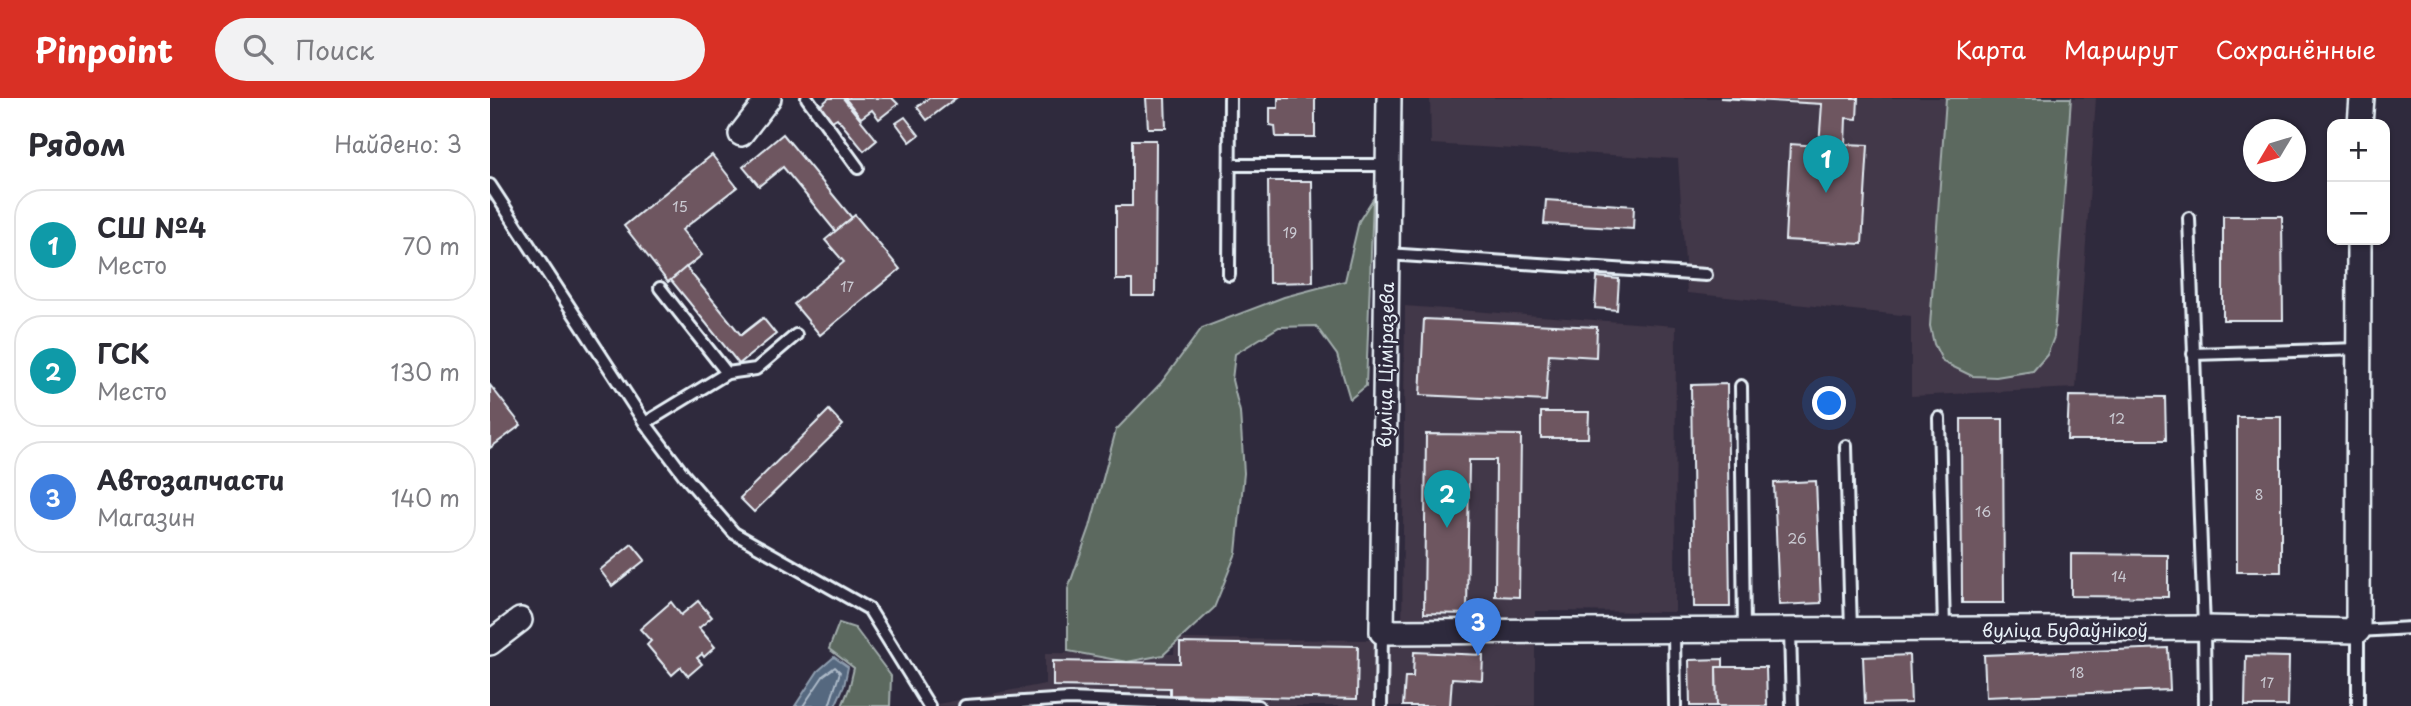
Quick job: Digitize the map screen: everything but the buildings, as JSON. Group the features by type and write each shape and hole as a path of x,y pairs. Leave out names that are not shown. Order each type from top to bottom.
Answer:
{"street":[{"path":"741,134 769,98"},
{"name":"вуліца Ціміразева","path":"1382,632 1389,98"},
{"path":"2360,119 2362,98"},
{"path":"2358,631 2359,245"},
{"path":"490,643 520,620"},
{"name":"вуліца Будаўнікоў","path":"1382,632 2204,628 2358,631"}],"lane":[{"path":"807,98 858,168"},
{"path":"1229,275 1230,98"},
{"path":"1230,165 1388,164"},
{"path":"490,185 645,424 684,475 734,533 869,609 929,706"},
{"path":"2189,218 2205,706"},
{"path":"1387,254 1706,275"},
{"path":"660,288 727,373"},
{"path":"645,424 727,373 756,369 796,335"},
{"path":"2193,354 2359,349"},
{"path":"1741,386 1744,631"},
{"path":"1938,418 1944,630"},
{"path":"1846,446 1851,631"},
{"path":"2358,706 2358,631 2411,628"},
{"path":"1674,631 1675,706"},
{"path":"1790,631 1792,706"},
{"path":"1381,706 1382,632"},
{"path":"965,706 1069,699 1134,704 1258,706"}],"shaded area":[{"path":"1430,98 2096,98 2076,388 1911,396 1911,316 1687,293 1678,159 1431,144"},
{"path":"1405,306 1676,326 1675,612 1535,611 1535,706 927,706 1045,684 1045,653 1174,654 1175,639 1402,640"}],"green space":[{"path":"1946,98 2071,98 2054,337 2047,355 2033,371 1996,377 1972,376 1943,362 1934,344 1930,326"},
{"path":"1373,199 1366,386 1350,399 1337,355 1316,326 1279,327 1235,354 1232,380 1240,412 1244,473 1236,553 1214,608 1163,655 1127,662 1068,651 1068,589 1090,527 1116,430 1161,383 1202,328 1284,297 1345,281 1359,221"},
{"path":"839,623 855,628 891,676 890,706 842,706 854,668 829,649"}],"water":[{"path":"834,657 848,667 844,686 835,706 795,706 818,671"}],"place":[{"name":"СШ №4","path":"1826,193"},
{"name":"ГСК","path":"1447,528"},
{"name":"Автозапчасти","path":"1478,656"}]}
